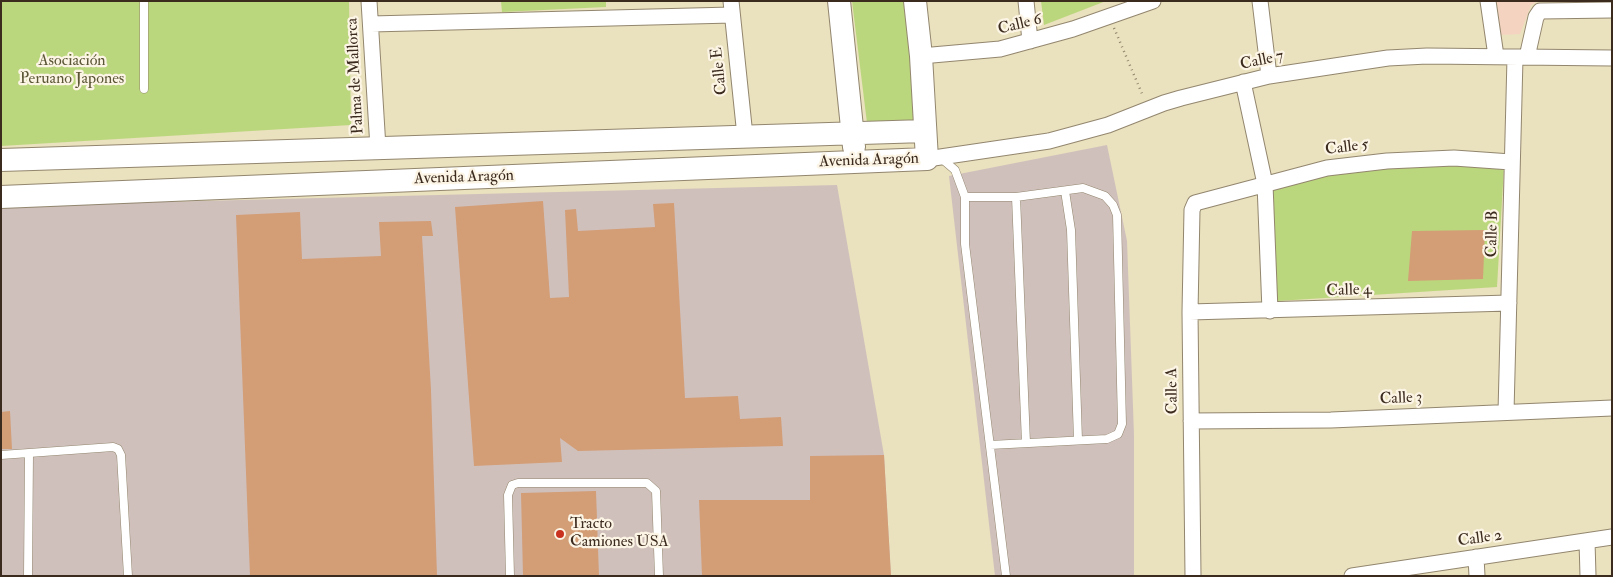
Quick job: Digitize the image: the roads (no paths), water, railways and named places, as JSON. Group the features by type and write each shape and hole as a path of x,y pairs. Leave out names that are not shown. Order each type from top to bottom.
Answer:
{"street":[{"name":"Palma de Mallorca","path":"369,1 378,148"},
{"path":"839,1 856,162"},
{"path":"914,1 921,56 926,130 933,158"},
{"path":"1026,1 1030,41"},
{"name":"Calle 6","path":"921,56 1000,49 1153,1"},
{"path":"1260,1 1269,76"},
{"path":"1488,1 1496,56"},
{"path":"371,24 731,8"},
{"name":"Calle E","path":"731,8 745,136"},
{"name":"Calle B","path":"1506,412 1511,162 1521,57 1540,10 1612,10"},
{"name":"Calle 7","path":"933,158 1049,141 1108,126 1164,103 1243,82 1269,76 1388,58 1496,56 1612,58"},
{"path":"1243,82 1265,184 1270,311"},
{"name":"Avenida Aragón","path":"1,160 926,130"},
{"name":"Avenida Aragón","path":"1,197 933,158"},
{"name":"Calle 5","path":"1193,206 1195,203 1327,168 1387,161 1454,158 1511,162"},
{"name":"Calle A","path":"1193,206 1190,312 1193,576"},
{"name":"Calle 4","path":"1190,312 1509,303"},
{"name":"Calle 3","path":"1191,421 1331,420 1612,408"},
{"name":"Calle 2","path":"1352,576 1385,573 1476,557 1612,537"},
{"path":"1587,542 1588,576"},
{"path":"1476,557 1477,576"}],"lane":[{"path":"144,1 144,89"},
{"path":"933,158 955,170 965,197 965,244 1006,576"},
{"path":"965,197 1016,197 1083,188 1106,196 1114,205 1117,215 1122,424 1118,434 1107,439 990,445"},
{"path":"1065,191 1071,230 1078,440"},
{"path":"1016,197 1026,443"},
{"path":"1,455 113,447 118,449 121,455 128,576"},
{"path":"28,576 29,454"},
{"path":"510,576 508,494 512,486 518,483 647,483 656,491 659,576"}],"place":[{"name":"Tracto Camiones USA","path":"560,534"}],"park label":[{"name":"Asociación Peruano Japones","path":"72,71"}]}
